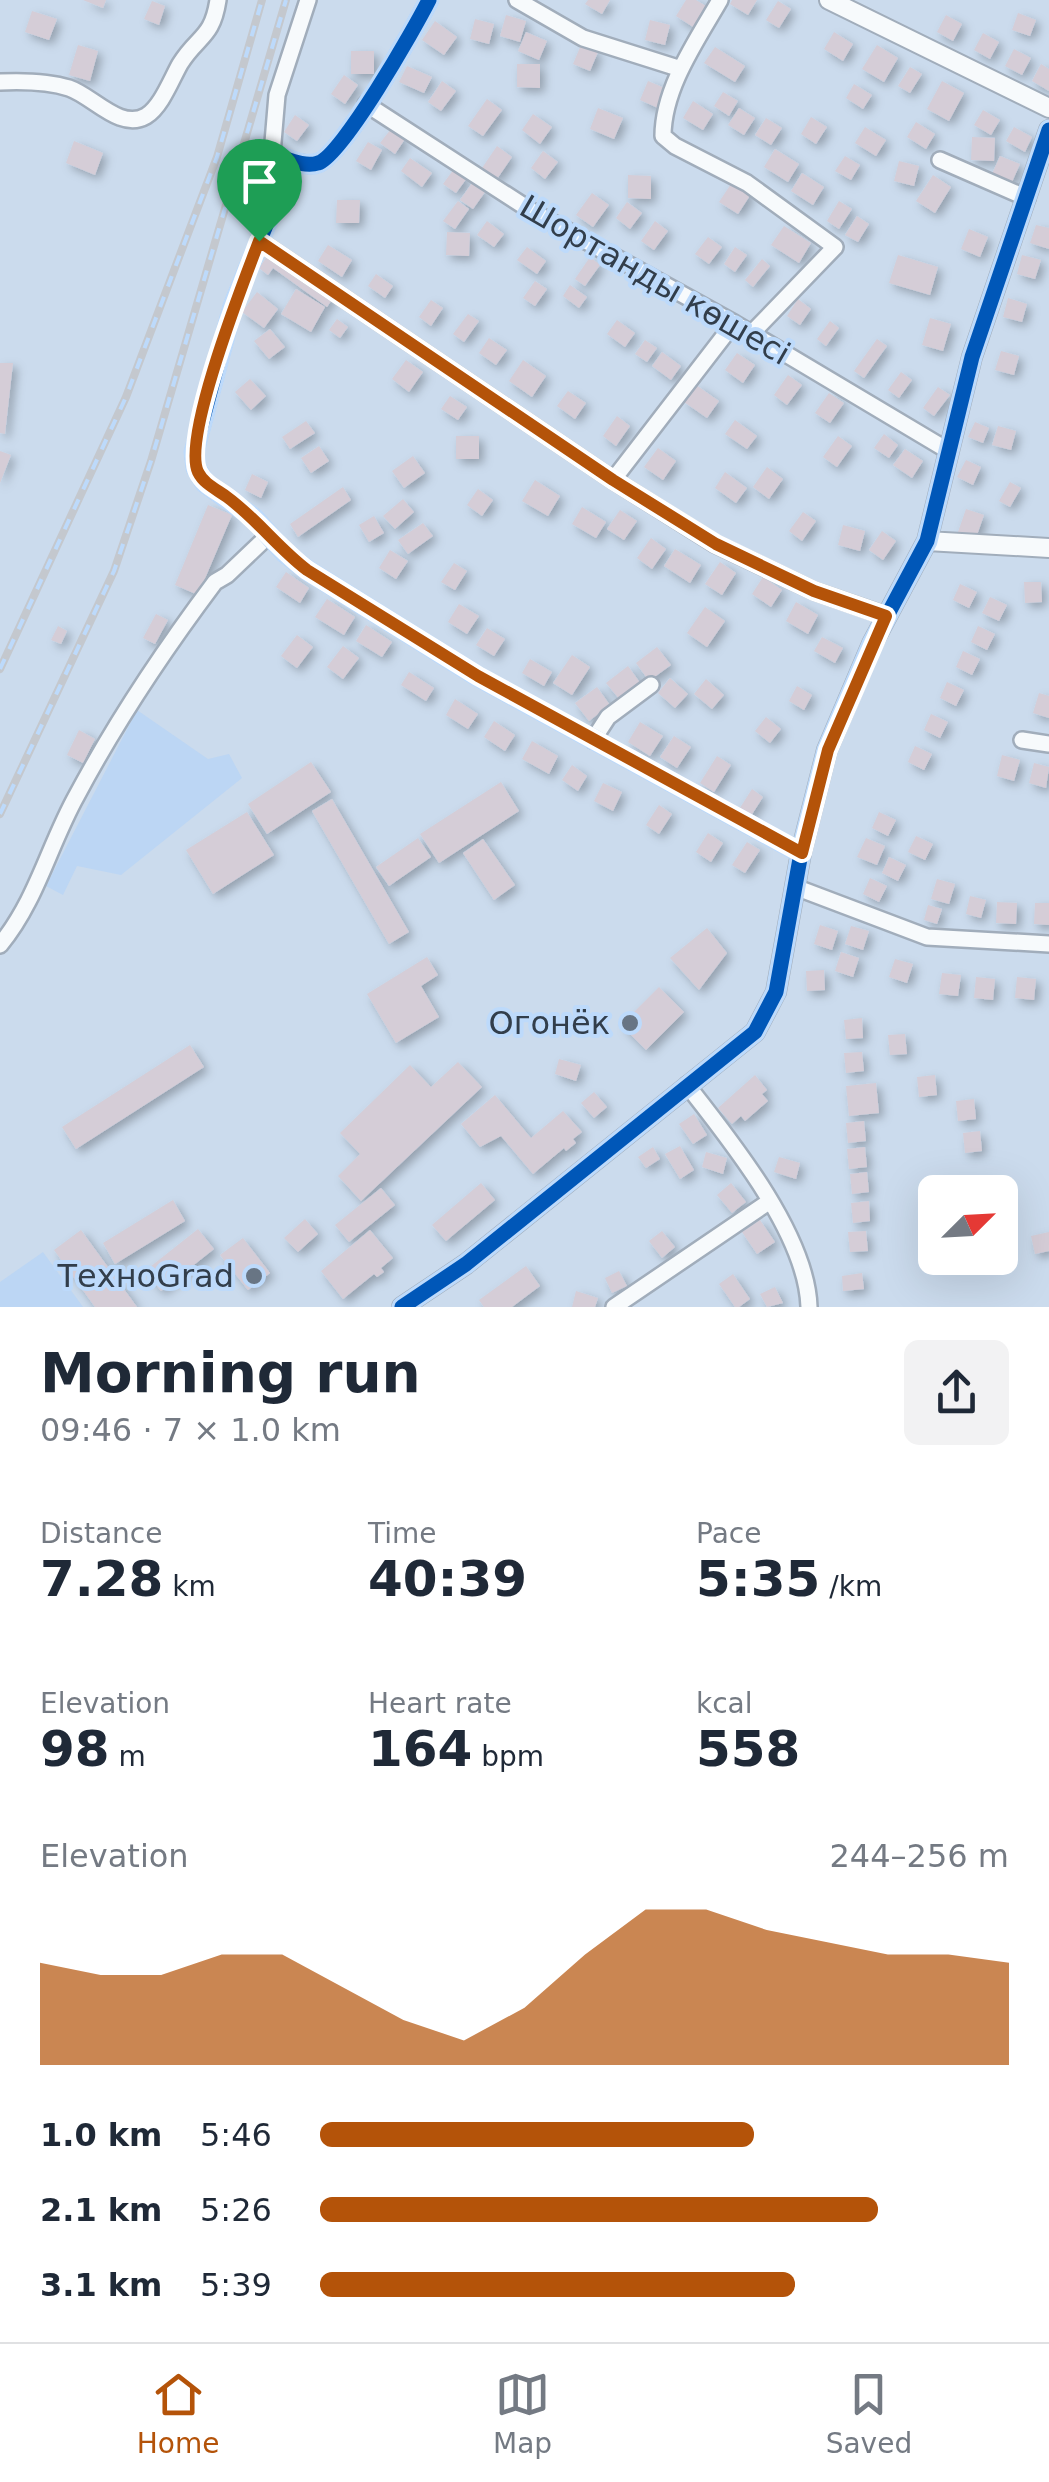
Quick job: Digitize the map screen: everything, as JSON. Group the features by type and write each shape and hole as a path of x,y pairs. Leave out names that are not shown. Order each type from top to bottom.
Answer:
{"street":[{"path":"0,82 55,84 74,89 120,117 142,118 152,110 184,58 209,34 218,0"},
{"path":"308,0 277,95 271,214 234,306 194,452 196,468 205,483 254,518 285,553 307,570 478,676 802,853"},
{"path":"272,154 306,165 320,163 330,156 429,0"},
{"path":"720,0 681,69 663,123 663,136 747,183 835,247 752,334"},
{"path":"829,0 1049,108"},
{"path":"519,1 583,38 681,69"},
{"name":"Шортанды көшесі","path":"366,104 530,210 752,334 947,450"},
{"path":"402,1307 466,1264 754,1032 776,992 802,853 828,750 886,616 927,542 972,357 1049,130"},
{"path":"940,160 1027,198"},
{"path":"259,241 613,480 716,544 814,591 886,616"},
{"path":"613,480 734,324"},
{"path":"0,945 18,922 41,879 74,800 128,705 215,582 227,576 269,535"},
{"path":"927,542 1049,548"},
{"path":"593,740 608,717 651,684"},
{"path":"1022,740 1049,744"},
{"path":"795,887 927,937 1049,944"},
{"path":"687,1085 739,1152 770,1201 805,1274 809,1307"},
{"path":"614,1307 770,1201"}],"shaded area":[{"path":"137,710 208,759 229,754 242,778 121,875 77,866 63,895 46,886"},
{"path":"43,1252 83,1307 0,1307 0,1282"}],"building":[{"path":"83,0 106,0 103,8"},
{"path":"588,0 610,0 602,14 585,4"},
{"path":"686,0 706,6 693,27 676,16"},
{"path":"732,0 757,0 748,15 730,4"},
{"path":"152,1 165,6 159,25 144,19"},
{"path":"778,1 791,9 779,28 766,20"},
{"path":"32,11 57,19 49,40 25,32"},
{"path":"1018,13 1036,20 1030,36 1012,30"},
{"path":"506,15 526,21 520,42 500,36"},
{"path":"946,15 962,24 953,41 937,32"},
{"path":"475,19 494,24 489,44 470,39"},
{"path":"650,20 670,25 665,45 645,40"},
{"path":"435,21 457,37 444,55 422,40"},
{"path":"526,32 547,41 539,60 518,51"},
{"path":"834,32 853,44 843,61 824,49"},
{"path":"983,33 999,42 990,59 974,50"},
{"path":"78,45 98,51 90,81 69,75"},
{"path":"581,45 598,52 590,71 573,64"},
{"path":"877,45 898,58 884,82 862,69"},
{"path":"715,47 745,66 735,82 704,63"},
{"path":"1014,49 1031,58 1022,75 1005,66"},
{"path":"351,51 374,51 374,74 351,74"},
{"path":"517,64 540,64 540,88 517,87"},
{"path":"1041,64 1049,69 1049,91 1032,81"},
{"path":"407,66 432,77 424,93 399,82"},
{"path":"910,67 922,74 910,93 898,86"},
{"path":"344,75 358,85 345,104 331,94"},
{"path":"442,81 456,91 441,111 428,102"},
{"path":"648,81 667,89 658,108 640,100"},
{"path":"942,81 964,93 949,121 927,109"},
{"path":"854,84 872,95 863,109 846,98"},
{"path":"723,92 738,101 729,116 714,106"},
{"path":"487,99 502,110 483,136 468,126"},
{"path":"693,101 713,114 703,130 683,118"},
{"path":"598,108 623,118 614,139 590,129"},
{"path":"739,108 755,118 744,135 728,125"},
{"path":"983,110 1000,120 991,135 974,125"},
{"path":"533,114 552,127 540,144 522,130"},
{"path":"295,115 309,125 297,141 284,132"},
{"path":"811,117 827,127 816,144 801,134"},
{"path":"766,118 782,128 771,145 755,135"},
{"path":"916,122 935,134 926,149 907,137"},
{"path":"865,127 886,140 876,156 855,143"},
{"path":"1014,127 1032,137 1025,152 1006,141"},
{"path":"391,129 405,139 395,154 380,143"},
{"path":"972,137 995,138 994,161 971,160"},
{"path":"74,141 103,153 95,175 66,163"},
{"path":"368,142 382,150 371,170 356,161"},
{"path":"497,146 512,157 497,179 482,168"},
{"path":"775,149 799,164 788,182 764,167"},
{"path":"543,151 558,162 545,179 531,168"},
{"path":"845,156 860,165 851,180 835,171"},
{"path":"1000,156 1020,164 1012,182 992,174"},
{"path":"410,158 432,173 422,187 401,171"},
{"path":"899,161 919,166 914,186 894,181"},
{"path":"454,169 467,178 456,193 443,184"},
{"path":"802,173 824,187 813,205 791,191"},
{"path":"628,175 651,176 651,199 628,198"},
{"path":"933,175 951,187 935,213 916,201"},
{"path":"733,181 751,194 738,214 719,202"},
{"path":"472,183 485,192 473,209 460,200"},
{"path":"592,193 609,205 593,227 576,215"},
{"path":"337,200 360,200 359,223 336,223"},
{"path":"458,201 469,209 455,229 443,221"},
{"path":"839,201 852,209 839,229 827,221"},
{"path":"627,202 642,213 630,229 616,218"},
{"path":"857,216 869,224 858,242 845,235"},
{"path":"487,221 504,234 494,247 477,235"},
{"path":"655,221 668,231 654,250 641,241"},
{"path":"1036,225 1049,228 1049,249 1030,243"},
{"path":"784,226 811,243 799,263 771,245"},
{"path":"969,229 988,237 980,257 961,249"},
{"path":"447,232 470,233 469,256 446,255"},
{"path":"708,237 722,247 709,264 695,254"},
{"path":"328,245 352,260 342,277 318,261"},
{"path":"527,247 546,261 537,274 517,260"},
{"path":"735,247 747,255 735,272 724,264"},
{"path":"269,254 333,298 327,307 273,268 268,275 259,268"},
{"path":"898,255 938,267 930,295 889,283"},
{"path":"1022,255 1041,260 1035,279 1017,274"},
{"path":"590,257 600,265 585,286 575,279"},
{"path":"762,259 770,266 753,287 745,280"},
{"path":"376,274 393,286 385,298 368,286"},
{"path":"535,281 547,289 535,306 523,298"},
{"path":"570,285 587,297 579,308 563,296"},
{"path":"296,289 325,307 311,332 281,314"},
{"path":"257,292 278,309 264,328 242,312"},
{"path":"1008,298 1027,304 1022,322 1003,317"},
{"path":"798,299 811,309 800,325 787,316"},
{"path":"431,300 443,308 431,326 419,317"},
{"path":"468,314 479,321 464,342 453,334"},
{"path":"930,318 951,324 943,351 922,345"},
{"path":"337,319 348,327 340,338 329,330"},
{"path":"617,320 635,333 625,347 607,334"},
{"path":"830,321 839,328 826,346 817,339"},
{"path":"270,329 285,347 269,359 254,341"},
{"path":"489,338 507,350 496,365 479,353"},
{"path":"877,339 887,346 864,378 854,371"},
{"path":"645,340 657,348 647,362 635,354"},
{"path":"1001,351 1019,356 1014,375 995,370"},
{"path":"662,352 681,366 671,380 652,366"},
{"path":"737,353 755,365 743,383 725,370"},
{"path":"406,360 423,372 409,392 392,379"},
{"path":"523,360 546,376 532,397 509,381"},
{"path":"0,363 13,363 5,434 0,433"},
{"path":"901,372 912,380 899,398 888,390"},
{"path":"788,375 802,385 787,405 774,395"},
{"path":"250,379 266,396 251,410 235,392"},
{"path":"696,385 719,401 707,418 684,402"},
{"path":"938,387 950,395 934,416 923,408"},
{"path":"568,391 586,403 575,419 557,406"},
{"path":"829,393 844,403 830,423 815,413"},
{"path":"450,396 467,407 458,420 441,409"},
{"path":"617,416 630,426 616,446 603,436"},
{"path":"735,420 757,436 747,449 725,434"},
{"path":"306,421 315,433 290,449 282,437"},
{"path":"975,422 989,428 983,443 968,437"},
{"path":"998,426 1016,431 1011,450 992,445"},
{"path":"884,434 898,445 889,458 874,448"},
{"path":"456,436 479,436 479,459 456,459"},
{"path":"838,436 852,446 837,467 823,457"},
{"path":"319,446 329,461 311,473 301,458"},
{"path":"658,448 676,461 663,480 644,467"},
{"path":"905,449 923,461 912,478 893,465"},
{"path":"0,451 11,455 0,483"},
{"path":"413,456 425,473 404,488 392,471"},
{"path":"966,460 981,467 973,485 957,477"},
{"path":"767,467 783,479 769,499 753,487"},
{"path":"725,472 747,488 736,503 715,488"},
{"path":"252,474 268,482 261,498 245,490"},
{"path":"535,480 560,496 548,516 522,501"},
{"path":"1010,482 1021,488 1010,507 999,501"},
{"path":"343,487 351,500 298,537 290,524"},
{"path":"478,489 493,500 482,516 467,505"},
{"path":"403,499 414,512 395,529 383,516"},
{"path":"208,505 232,515 198,595 175,585"},
{"path":"582,507 606,522 596,538 572,524"},
{"path":"966,509 984,515 976,538 958,532"},
{"path":"620,510 637,521 624,540 607,529"},
{"path":"803,512 816,521 802,541 789,531"},
{"path":"374,516 384,533 369,542 359,525"},
{"path":"423,523 433,536 408,554 398,540"},
{"path":"843,525 865,531 860,551 838,545"},
{"path":"882,531 896,541 883,560 869,550"},
{"path":"651,538 666,549 652,569 637,558"},
{"path":"675,549 701,565 690,583 664,566"},
{"path":"390,550 408,561 396,579 379,568"},
{"path":"720,562 736,573 722,595 705,584"},
{"path":"454,563 467,571 455,590 441,582"},
{"path":"286,572 309,588 300,603 276,587"},
{"path":"763,577 782,590 771,607 752,594"},
{"path":"1024,582 1041,582 1042,602 1025,603"},
{"path":"960,584 977,592 969,608 953,600"},
{"path":"990,597 1007,605 999,621 982,613"},
{"path":"327,599 355,617 344,635 315,617"},
{"path":"796,602 818,615 808,634 786,621"},
{"path":"459,604 479,616 467,634 448,622"},
{"path":"705,607 725,621 707,647 687,633"},
{"path":"156,614 168,620 155,644 143,638"},
{"path":"366,625 392,642 382,657 356,641"},
{"path":"58,626 67,631 61,644 51,640"},
{"path":"978,626 995,634 987,650 971,642"},
{"path":"487,628 505,639 494,656 476,645"},
{"path":"297,635 313,647 297,668 281,656"},
{"path":"822,637 843,648 835,663 814,651"},
{"path":"343,646 359,658 343,679 327,667"},
{"path":"657,647 671,665 649,681 636,663"},
{"path":"963,651 980,659 972,675 956,667"},
{"path":"572,655 590,667 572,695 553,683"},
{"path":"530,659 552,672 544,686 522,673"},
{"path":"628,666 641,684 620,700 606,683"},
{"path":"409,672 434,688 426,701 401,685"},
{"path":"670,678 688,694 675,708 658,693"},
{"path":"706,679 724,695 712,709 694,694"},
{"path":"947,682 964,690 956,706 940,698"},
{"path":"797,686 812,695 804,710 789,701"},
{"path":"597,687 610,705 589,721 575,703"},
{"path":"1039,693 1049,696 1049,718 1033,713"},
{"path":"455,699 478,714 468,729 446,715"},
{"path":"931,714 948,722 940,738 924,730"},
{"path":"766,717 781,729 770,743 755,731"},
{"path":"494,721 515,735 505,751 484,737"},
{"path":"640,722 663,736 650,756 628,742"},
{"path":"79,730 95,739 83,763 67,755"},
{"path":"674,736 691,747 677,768 660,757"},
{"path":"532,741 558,756 549,774 522,759"},
{"path":"915,746 932,754 924,770 908,762"},
{"path":"1002,755 1020,760 1014,781 997,776"},
{"path":"717,756 731,765 714,792 700,783"},
{"path":"311,762 331,792 267,834 248,804"},
{"path":"1034,763 1049,767 1046,788 1029,783"},
{"path":"572,765 587,776 578,791 562,780"},
{"path":"501,782 519,811 439,863 420,834"},
{"path":"603,783 622,792 613,811 594,801"},
{"path":"752,789 763,797 749,819 738,811"},
{"path":"332,799 409,932 389,944 312,811"},
{"path":"659,805 672,814 659,834 646,825"},
{"path":"247,812 274,855 213,894 186,850"},
{"path":"879,812 896,820 888,836 872,828"},
{"path":"708,833 723,843 711,862 696,852"},
{"path":"916,836 933,844 925,860 908,852"},
{"path":"418,838 431,857 389,886 376,867"},
{"path":"866,838 885,846 877,865 857,857"},
{"path":"483,839 515,885 494,900 463,853"},
{"path":"747,842 760,850 745,873 732,865"},
{"path":"889,857 906,865 898,881 882,873"},
{"path":"870,878 887,886 879,902 863,894"},
{"path":"937,879 955,884 949,904 931,899"},
{"path":"970,896 986,900 981,918 966,914"},
{"path":"997,902 1017,903 1016,924 996,923"},
{"path":"1035,903 1049,903 1049,925 1034,924"},
{"path":"928,905 942,909 937,924 924,920"},
{"path":"820,925 838,931 832,950 814,944"},
{"path":"851,926 869,931 863,950 845,944"},
{"path":"707,928 727,953 699,990 670,958"},
{"path":"841,952 859,958 853,977 835,971"},
{"path":"427,957 438,975 421,986 439,1017 396,1043 367,994"},
{"path":"895,959 913,964 907,983 889,977"},
{"path":"824,970 825,990 807,991 806,971"},
{"path":"942,973 961,975 958,996 939,994"},
{"path":"976,977 995,979 993,1000 974,998"},
{"path":"1017,977 1036,979 1034,1000 1015,998"},
{"path":"659,987 684,1012 646,1050 621,1025"},
{"path":"862,1018 863,1038 846,1039 844,1020"},
{"path":"905,1034 907,1054 890,1055 888,1035"},
{"path":"190,1045 204,1067 76,1149 62,1127"},
{"path":"862,1052 864,1071 846,1073 844,1053"},
{"path":"559,1059 581,1065 576,1081 555,1074"},
{"path":"458,1062 482,1087 361,1201 338,1176 360,1154 340,1133 410,1065 431,1087"},
{"path":"755,1075 767,1090 762,1094 768,1101 745,1121 741,1116 732,1124 718,1108"},
{"path":"935,1075 937,1095 919,1097 917,1077"},
{"path":"876,1083 879,1113 849,1116 846,1086"},
{"path":"594,1092 607,1107 594,1118 581,1103"},
{"path":"495,1095 531,1138 563,1111 582,1132 573,1139 576,1143 533,1174 501,1136 480,1147 461,1124"},
{"path":"974,1099 976,1119 958,1121 956,1101"},
{"path":"694,1114 707,1135 693,1144 679,1124"},
{"path":"864,1121 866,1141 848,1143 846,1123"},
{"path":"980,1131 982,1151 965,1153 963,1133"},
{"path":"680,1146 694,1170 680,1179 665,1154"},
{"path":"653,1147 660,1159 646,1168 638,1157"},
{"path":"865,1147 867,1167 849,1169 847,1149"},
{"path":"706,1152 727,1158 723,1174 702,1167"},
{"path":"779,1157 800,1163 796,1179 774,1172"},
{"path":"867,1172 869,1192 852,1194 850,1174"},
{"path":"481,1183 495,1200 446,1241 432,1225"},
{"path":"731,1183 746,1202 732,1213 717,1195"},
{"path":"381,1188 395,1205 349,1242 335,1225"},
{"path":"173,1200 185,1221 115,1264 103,1243"},
{"path":"869,1201 870,1221 853,1223 851,1203"},
{"path":"305,1219 318,1234 298,1252 284,1238"},
{"path":"760,1220 775,1242 757,1254 742,1232"},
{"path":"198,1229 214,1249 161,1291 145,1271"},
{"path":"81,1230 137,1307 95,1307 54,1250"},
{"path":"370,1230 393,1258 381,1268 384,1272 377,1277 374,1274 343,1299 321,1271"},
{"path":"662,1231 675,1247 662,1258 649,1241"},
{"path":"866,1231 868,1251 850,1252 848,1232"},
{"path":"1049,1232 1049,1251 1035,1254 1031,1236"},
{"path":"243,1238 270,1273 248,1290 220,1255"},
{"path":"526,1266 540,1286 512,1307 484,1307 479,1300"},
{"path":"619,1271 627,1286 612,1293 605,1278"},
{"path":"862,1273 864,1289 843,1291 842,1276"},
{"path":"733,1274 750,1299 739,1307 735,1307 719,1284"},
{"path":"775,1287 783,1303 767,1307 760,1294"},
{"path":"576,1291 598,1298 595,1307 572,1307"}],"railway":[{"path":"0,669 126,397 217,157 262,0"},
{"path":"0,814 114,571 151,461 286,0"}],"cycle path":[{"path":"429,0 377,89 329,155 318,163 307,164 272,154 271,213 233,306 194,452 196,468 205,483 254,518 285,553 307,570 477,676 801,853"},
{"path":"402,1307 466,1264 755,1032 776,992 801,853 827,750 872,644 927,541 972,357 1049,130"}],"place":[{"name":"Огонёк","path":"630,1023"},
{"name":"ТехноGrad","path":"254,1276"}],"route":[{"path":"259,241 613,480 716,544 814,591 886,616 828,750 802,853 478,676 307,570 285,553 254,518 205,483 196,468 194,452 202,415 234,306 259,241"}]}
